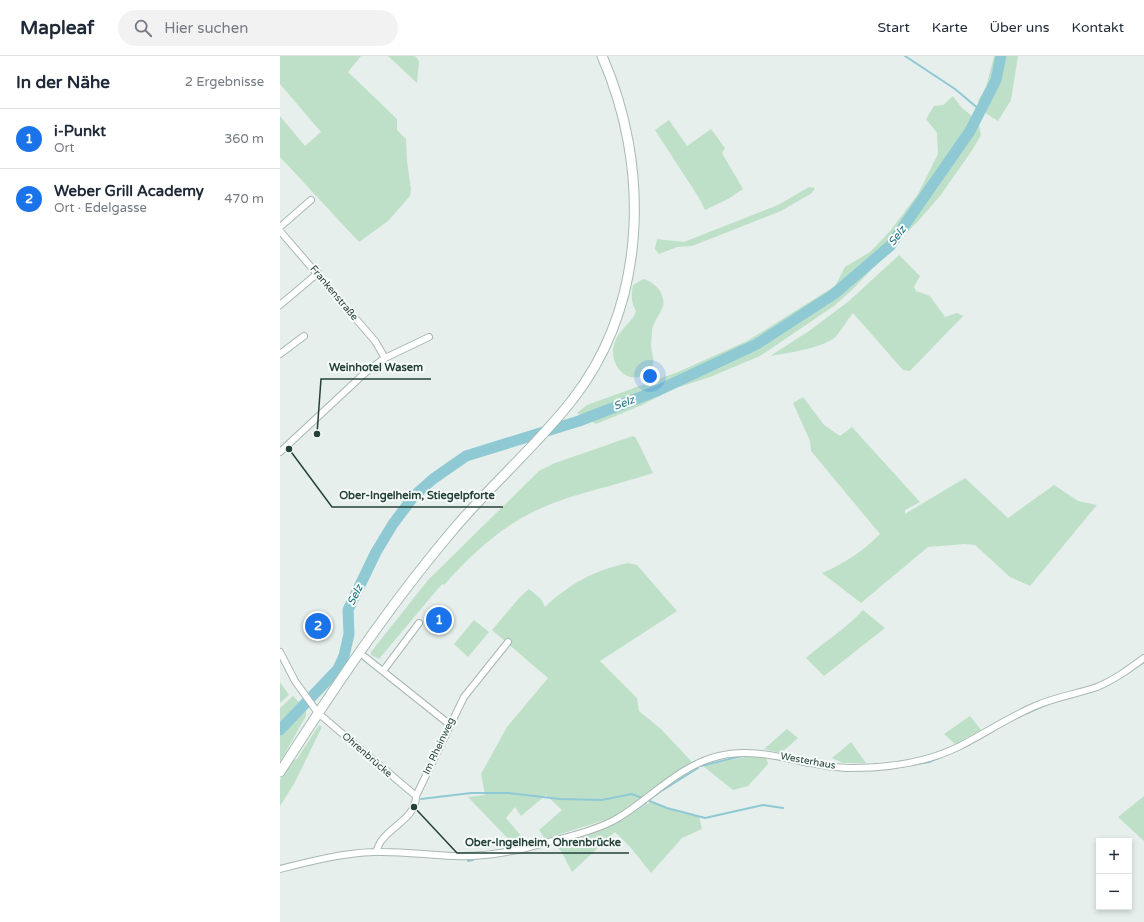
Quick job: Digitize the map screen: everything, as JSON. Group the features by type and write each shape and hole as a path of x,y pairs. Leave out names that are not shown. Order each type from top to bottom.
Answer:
{"main road":[{"path":"280,772 318,713 413,579 464,517 552,425 573,399 590,372 607,339 619,308 630,260 635,203 631,155 620,103 602,56"}],"street":[{"path":"280,226 311,200"},
{"name":"Frankenstraße","path":"280,231 318,273 375,341 385,358"},
{"path":"280,306 318,273"},
{"path":"281,349 304,336"},
{"path":"280,452 366,372 385,358 429,337"},
{"path":"383,671 419,623"},
{"name":"Im Rheinweg","path":"376,852 382,840 409,815 414,807 416,796 449,724 464,697 508,642"},
{"name":"Ohrenbrücke","path":"280,652 301,691 318,713 416,796"},
{"path":"366,657 449,724"},
{"name":"Westerhaus","path":"280,869 346,855 376,852 472,856 527,848 615,820 646,799 667,782 697,764 719,756 744,753 778,756 842,768 886,767 922,760 958,747 1037,705 1096,687 1109,681 1144,658"}],"green space":[{"path":"280,56 361,56 348,72 397,119 397,130 406,139 411,189 410,196 388,221 359,242 280,157 280,116 305,146 321,132 280,84"},
{"path":"388,56 415,56 419,61 417,83"},
{"path":"994,56 1018,56 1011,100 998,121 982,111 978,101 986,87"},
{"path":"953,96 961,107 978,121 981,135 940,196 852,290 834,306 760,356 710,377 673,389 642,405 596,424 577,413 587,405 678,372 747,341 835,286 845,267 870,252 890,231 918,194 938,154 937,133 926,119 934,106 943,105"},
{"path":"669,120 687,146 711,129 725,148 722,153 743,189 728,199 705,210 699,198 655,130"},
{"path":"809,187 815,188 812,193 781,211 692,246 677,247 659,254 655,249 657,239 684,242 778,205"},
{"path":"899,255 920,276 914,287 916,291 930,296 945,317 957,313 963,316 910,371 903,370 853,313 837,335 828,342 803,350 770,356 809,331 849,301"},
{"path":"643,279 655,285 661,293 663,297 663,306 652,331 651,346 653,363 651,369 642,376 630,377 624,374 616,365 613,352 614,344 620,333 634,316 636,311 632,299 633,285"},
{"path":"803,397 824,425 840,436 852,427 920,502 905,510 905,514 965,478 1008,518 1054,485 1078,501 1097,505 1030,586 1010,577 975,545 965,544 928,547 861,603 822,573 838,566 853,556 880,534 811,451 810,441 793,403"},
{"path":"633,436 636,438 653,473 551,504 535,511 509,526 479,549 444,585 442,584 379,659 371,655 371,652 428,580 539,471 555,463"},
{"path":"628,563 637,565 677,611 600,661 637,698 639,711 661,729 692,762 614,817 545,839 539,830 562,810 546,795 521,816 515,807 506,818 528,844 515,846 468,797 485,795 481,774 507,727 548,678 492,630 520,597 529,589 541,599 545,607 563,591 583,579 604,570"},
{"path":"863,610 885,628 824,676 806,658 850,623"},
{"path":"474,620 489,632 468,657 454,644"},
{"path":"280,682 289,695 280,703"},
{"path":"293,696 306,709 306,716 280,762 280,708"},
{"path":"970,716 981,730 955,744 944,734"},
{"path":"319,725 322,727 294,784 280,806 280,780 294,760 297,759"},
{"path":"787,729 798,738 781,753 764,749"},
{"path":"851,742 866,763 843,763 832,758"},
{"path":"750,756 766,757 768,764 748,786 733,790 703,766"},
{"path":"1144,796 1144,841 1118,817"},
{"path":"651,802 681,813 699,816 702,829 682,838 651,873 631,848 615,832 572,872 561,851 553,843 613,824"}],"waterway":[{"path":"905,56 955,89 980,110"},
{"name":"Selz","path":"280,730 338,669 344,656 349,634 348,610 376,552 393,524 414,496 433,479 466,456 579,421 659,390 757,344 834,294 890,246 970,131 996,80 1001,56"},
{"path":"1133,669 1144,662"},
{"path":"1025,714 1048,704"},
{"path":"701,766 742,756"},
{"path":"893,768 929,762 941,757"},
{"path":"795,763 810,766"},
{"path":"663,790 698,768"},
{"path":"649,800 661,791"},
{"path":"421,799 471,793 508,793 560,799 602,800 632,794 667,808 705,818 763,805 783,808"},
{"path":"635,810 646,803"},
{"path":"468,861 473,860"}],"place":[{"name":"Weinhotel Wasem","path":"317,434"},
{"name":"Ober-Ingelheim, Stiegelpforte","path":"289,449"},
{"name":"i-Punkt","path":"439,620"},
{"name":"Weber Grill Academy","path":"318,626"},
{"name":"Ober-Ingelheim, Ohrenbrücke","path":"414,807"}]}
